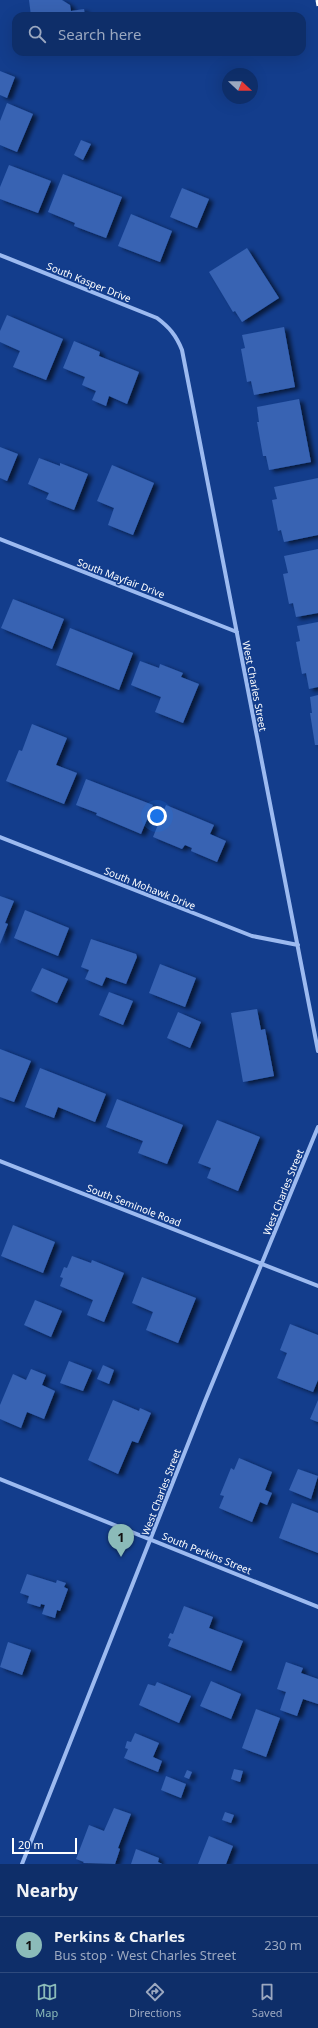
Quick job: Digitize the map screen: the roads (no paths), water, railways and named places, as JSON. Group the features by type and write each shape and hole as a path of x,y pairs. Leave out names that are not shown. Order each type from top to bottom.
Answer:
{"street":[{"name":"South Kasper Drive","path":"0,255 139,310 157,318 170,328"},
{"name":"West Charles Street","path":"170,328 182,350 318,1051"},
{"name":"South Mayfair Drive","path":"0,539 237,632"},
{"name":"South Mohawk Drive","path":"0,837 252,936 298,945"},
{"name":"West Charles Street","path":"22,1864 206,1401 318,1127"},
{"name":"South Seminole Road","path":"0,1161 318,1286"},
{"name":"South Perkins Street","path":"0,1479 318,1607"}],"railway":[{"path":"317,0 318,6"}],"place":[{"name":"Perkins & Charles","path":"121,1557"}]}
